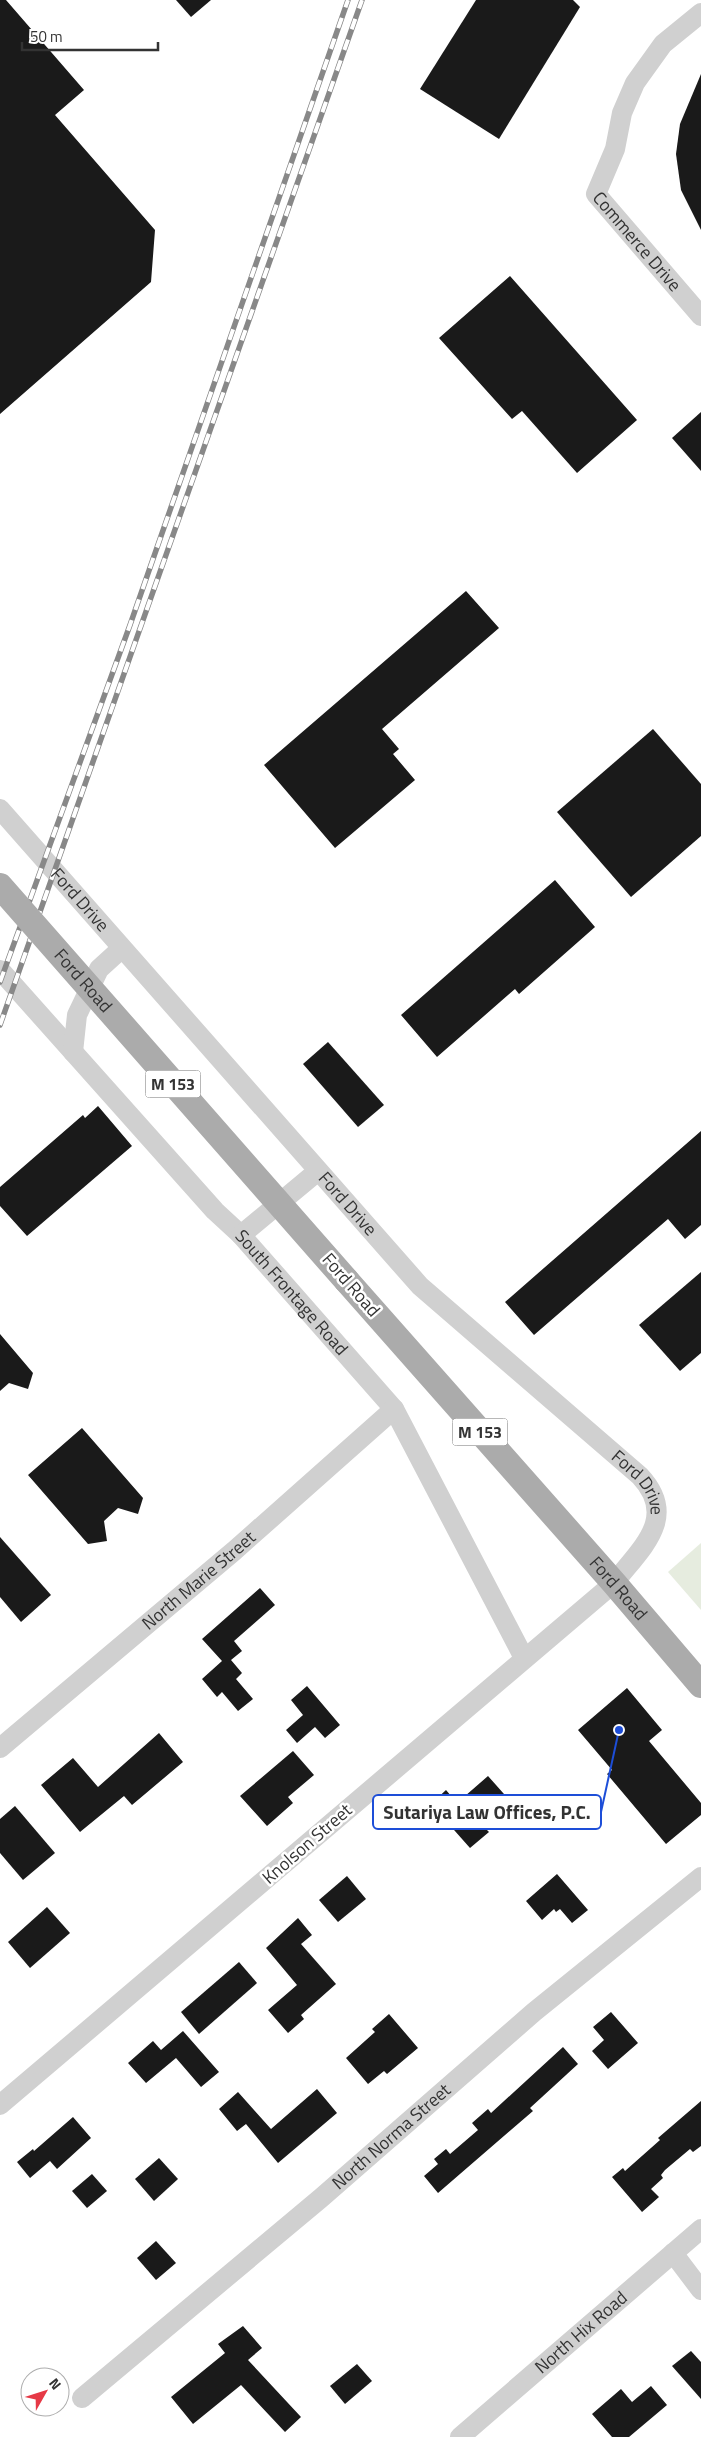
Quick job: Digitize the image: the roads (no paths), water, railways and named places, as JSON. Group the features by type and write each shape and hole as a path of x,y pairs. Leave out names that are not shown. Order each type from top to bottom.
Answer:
{"main road":[{"name":"Ford Road","path":"0,886 614,1583 701,1685"}],"street":[{"name":"Commerce Drive","path":"701,13 663,44 635,83 622,113 614,150 596,194 701,316"},
{"name":"Ford Drive","path":"0,809 121,950 420,1286 647,1483 657,1506 656,1525 649,1538 614,1583"},
{"path":"73,1052 77,1015 99,969 121,950"},
{"name":"South Frontage Road","path":"0,970 215,1211 241,1235 394,1409 524,1658"},
{"path":"241,1235 318,1171"},
{"name":"North Marie Street","path":"0,1748 234,1551 394,1409"},
{"name":"Knolson Street","path":"0,2105 614,1583"},
{"name":"North Norma Street","path":"82,2398 321,2198 534,2012 701,1876"},
{"name":"North Hix Road","path":"460,2437 701,2229"},
{"path":"673,2253 701,2290"}],"railway":[{"path":"0,982 130,625 348,0"},
{"path":"0,1025 362,0"}],"place":[{"name":"Sutariya Law Offices, P.C.","path":"619,1730"}]}
